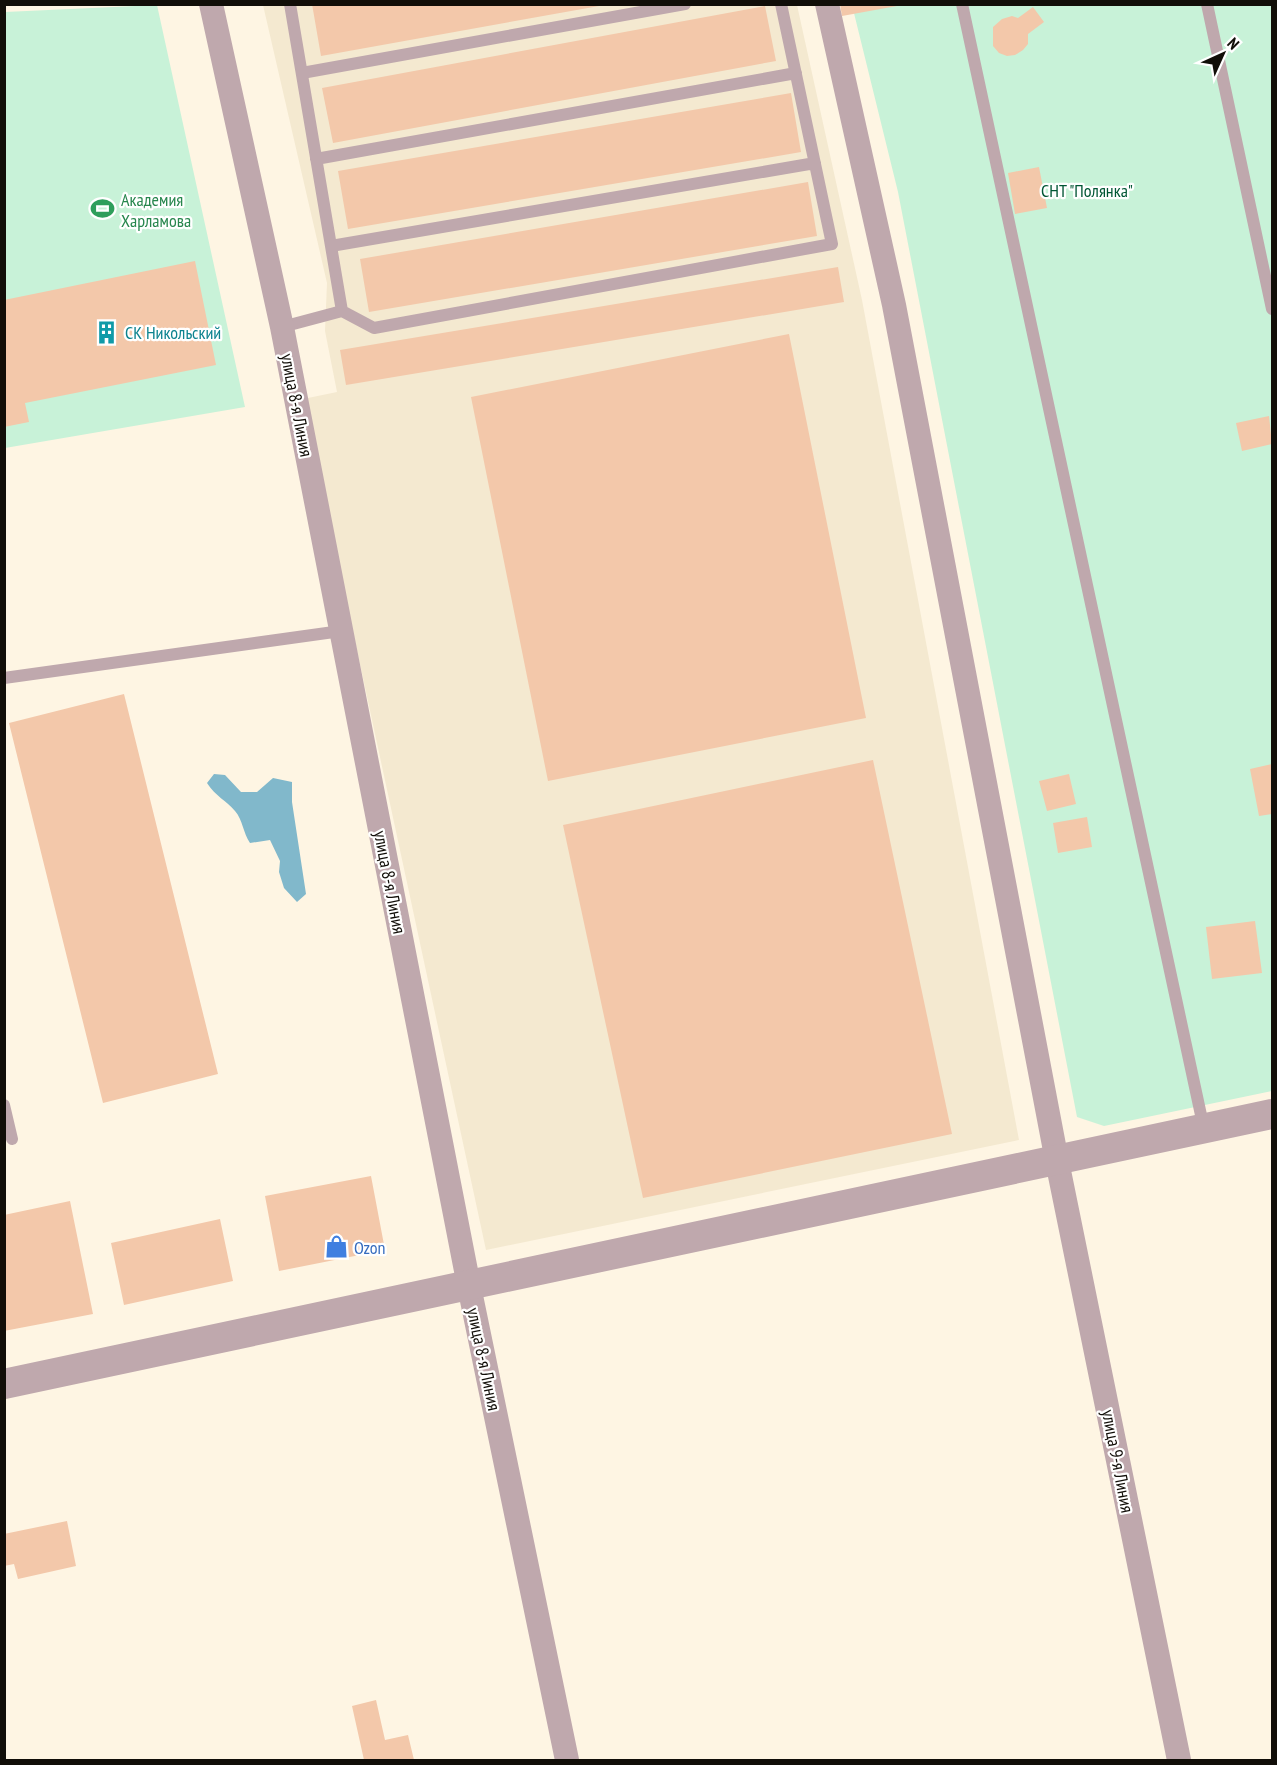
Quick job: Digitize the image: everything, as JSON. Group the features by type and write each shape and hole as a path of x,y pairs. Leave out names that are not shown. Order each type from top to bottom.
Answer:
{"street":[{"name":"улица 8-я Линия","path":"211,4 282,327 469,1286 567,1761"},
{"name":"улица 9-я Линия","path":"827,4 894,304 1057,1161 1179,1761"},
{"path":"4,1384 1272,1114"}],"lane":[{"path":"290,4 342,311"},
{"path":"302,73 685,4"},
{"path":"282,327 342,311 374,328 832,244 781,4"},
{"path":"962,4 1204,1129"},
{"path":"1207,4 1272,309"},
{"path":"316,159 796,73"},
{"path":"331,246 815,163"},
{"path":"4,678 341,631"},
{"path":"4,1105 12,1139"}],"shaded area":[{"path":"263,5 797,5 862,300 1019,1140 486,1250 303,399 337,392 325,331 327,283"}],"green space":[{"name":"Академия Харламова","path":"157,5 245,407 5,448 5,12"},
{"name":"СНТ \"Полянка\"","path":"852,5 1272,5 1272,1091 1104,1126 1077,1117 898,192"}],"water":[{"path":"214,774 225,775 241,792 257,792 273,778 292,782 292,802 306,894 297,902 284,888 279,872 280,861 270,840 250,843 238,815 207,783"}],"building":[{"path":"312,4 599,4 599,6 321,56"},
{"path":"840,4 897,4 897,6 842,16"},
{"path":"765,6 776,61 333,143 322,88"},
{"path":"1033,7 1044,22 1028,34 1028,44 1015,55 1007,56 999,53 993,46 993,27 1002,19 1012,16 1018,18"},
{"path":"791,93 801,152 348,229 338,171"},
{"path":"1039,167 1047,208 1015,214 1008,173"},
{"path":"808,182 817,236 369,312 360,259"},
{"name":"СК Никольский","path":"195,261 216,365 25,403 29,422 4,427 4,300"},
{"path":"838,267 844,302 346,385 340,350"},
{"path":"789,334 866,718 548,781 471,397"},
{"path":"1269,416 1272,444 1242,451 1236,423"},
{"path":"124,694 218,1074 103,1103 9,723"},
{"path":"873,760 952,1134 643,1198 563,825"},
{"path":"1272,764 1272,814 1259,816 1250,769"},
{"path":"1069,774 1076,804 1047,811 1039,781"},
{"path":"1087,817 1092,847 1058,853 1053,823"},
{"path":"1255,921 1262,973 1212,979 1206,927"},
{"path":"371,1176 385,1250 279,1271 265,1196"},
{"path":"70,1201 93,1314 4,1331 4,1215"},
{"path":"220,1219 233,1281 124,1305 111,1243"},
{"path":"67,1521 76,1566 18,1579 14,1564 4,1566 4,1534"},
{"path":"376,1700 385,1740 408,1735 414,1760 364,1760 352,1706"}],"place":[{"name":"Академия Харламова","path":"103,209"},
{"name":"СК Никольский","path":"107,332"},
{"name":"Ozon","path":"336,1247"}]}
